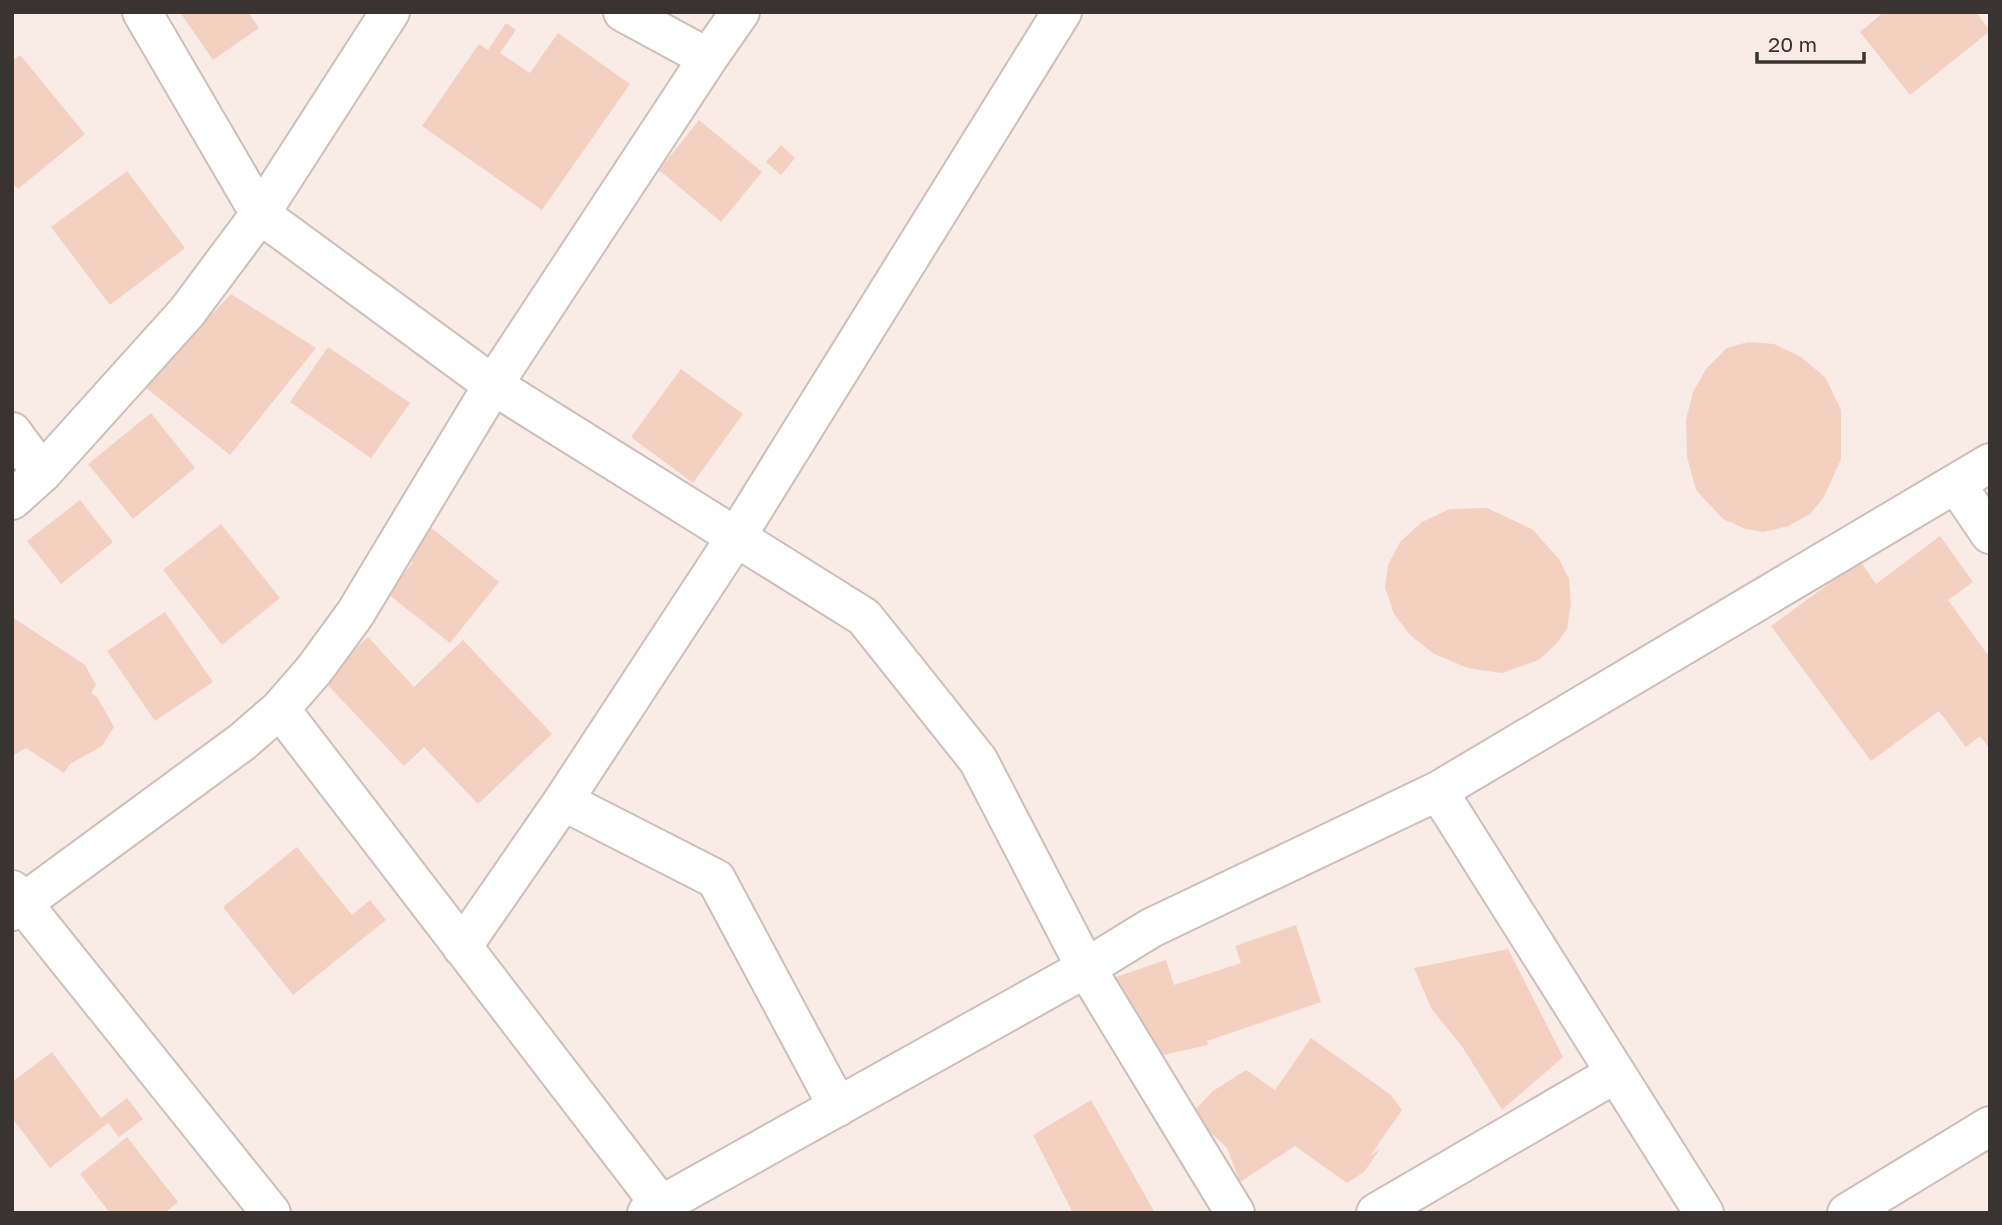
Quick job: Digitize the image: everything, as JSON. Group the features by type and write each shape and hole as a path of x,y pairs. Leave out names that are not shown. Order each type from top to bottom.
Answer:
{"street":[{"path":"142,12 260,214 493,385 864,617 978,760 1086,968 1235,1213"},
{"path":"12,500 42,473 187,312 260,214 390,12"},
{"path":"623,12 708,58"},
{"path":"271,1213 16,901 242,742 280,709 314,670 355,614 493,385 740,12"},
{"path":"462,947 563,801 736,537 1062,12"},
{"path":"12,432 42,473"},
{"path":"280,709 659,1210 1086,968 1151,928 1438,791 1990,463"},
{"path":"1956,484 1990,534"},
{"path":"1438,791 1704,1213"},
{"path":"563,801 716,879 838,1107"},
{"path":"1376,1213 1616,1073"},
{"path":"1847,1213 1990,1126"}],"building":[{"path":"180,12 253,12 250,15 259,28 213,60"},
{"path":"1884,12 1976,12 1990,31 1910,95 1860,32"},
{"path":"506,23 516,30 500,53 530,73 558,33 630,84 542,210 422,126 479,44 488,50"},
{"path":"20,55 85,134 18,189 12,182 12,61"},
{"path":"699,120 762,172 721,222 659,170"},
{"path":"781,145 795,158 781,175 766,162"},
{"path":"127,171 185,248 110,305 51,227"},
{"path":"231,294 316,348 230,455 146,388 167,361"},
{"path":"1748,342 1774,344 1801,357 1825,377 1841,410 1841,459 1824,497 1810,514 1788,526 1763,532 1746,529 1723,519 1696,490 1687,457 1686,420 1693,392 1706,369 1727,348"},
{"path":"328,347 410,403 371,458 290,402"},
{"path":"681,369 743,414 693,483 631,437"},
{"path":"151,413 195,468 133,519 88,464"},
{"path":"80,500 113,542 61,584 27,541"},
{"path":"1487,508 1532,529 1559,559 1569,579 1571,603 1567,629 1539,660 1502,673 1468,668 1434,654 1410,635 1394,614 1385,587 1388,565 1400,542 1422,522 1450,509"},
{"path":"221,524 280,598 222,645 163,570"},
{"path":"429,526 499,582 450,643 388,594 413,562 406,556"},
{"path":"1940,536 1973,582 1948,600 1990,658 1990,749 1980,736 1966,747 1939,711 1871,761 1771,626 1860,561 1876,584"},
{"path":"165,612 213,682 155,721 107,651"},
{"path":"12,617 85,665 96,685 91,693 97,697 114,727 102,746 70,764 64,773 26,748 12,756"},
{"path":"368,637 414,687 463,640 552,734 478,804 424,747 404,766 323,680"},
{"path":"297,847 352,915 370,900 386,920 293,995 223,907"},
{"path":"1296,925 1321,1002 1207,1041 1208,1045 1159,1056 1113,978 1166,960 1174,985 1241,963 1235,946"},
{"path":"1508,949 1563,1057 1502,1110 1463,1048 1431,1008 1414,968"},
{"path":"1311,1038 1391,1095 1402,1110 1370,1156 1380,1149 1364,1172 1347,1183 1295,1146 1240,1182 1227,1148 1191,1114 1213,1091 1246,1070 1275,1090"},
{"path":"52,1052 101,1118 127,1098 143,1119 119,1137 108,1123 50,1168 12,1118 12,1082"},
{"path":"1091,1100 1155,1213 1073,1213 1033,1135"},
{"path":"127,1137 178,1202 165,1213 110,1213 80,1174"}]}
